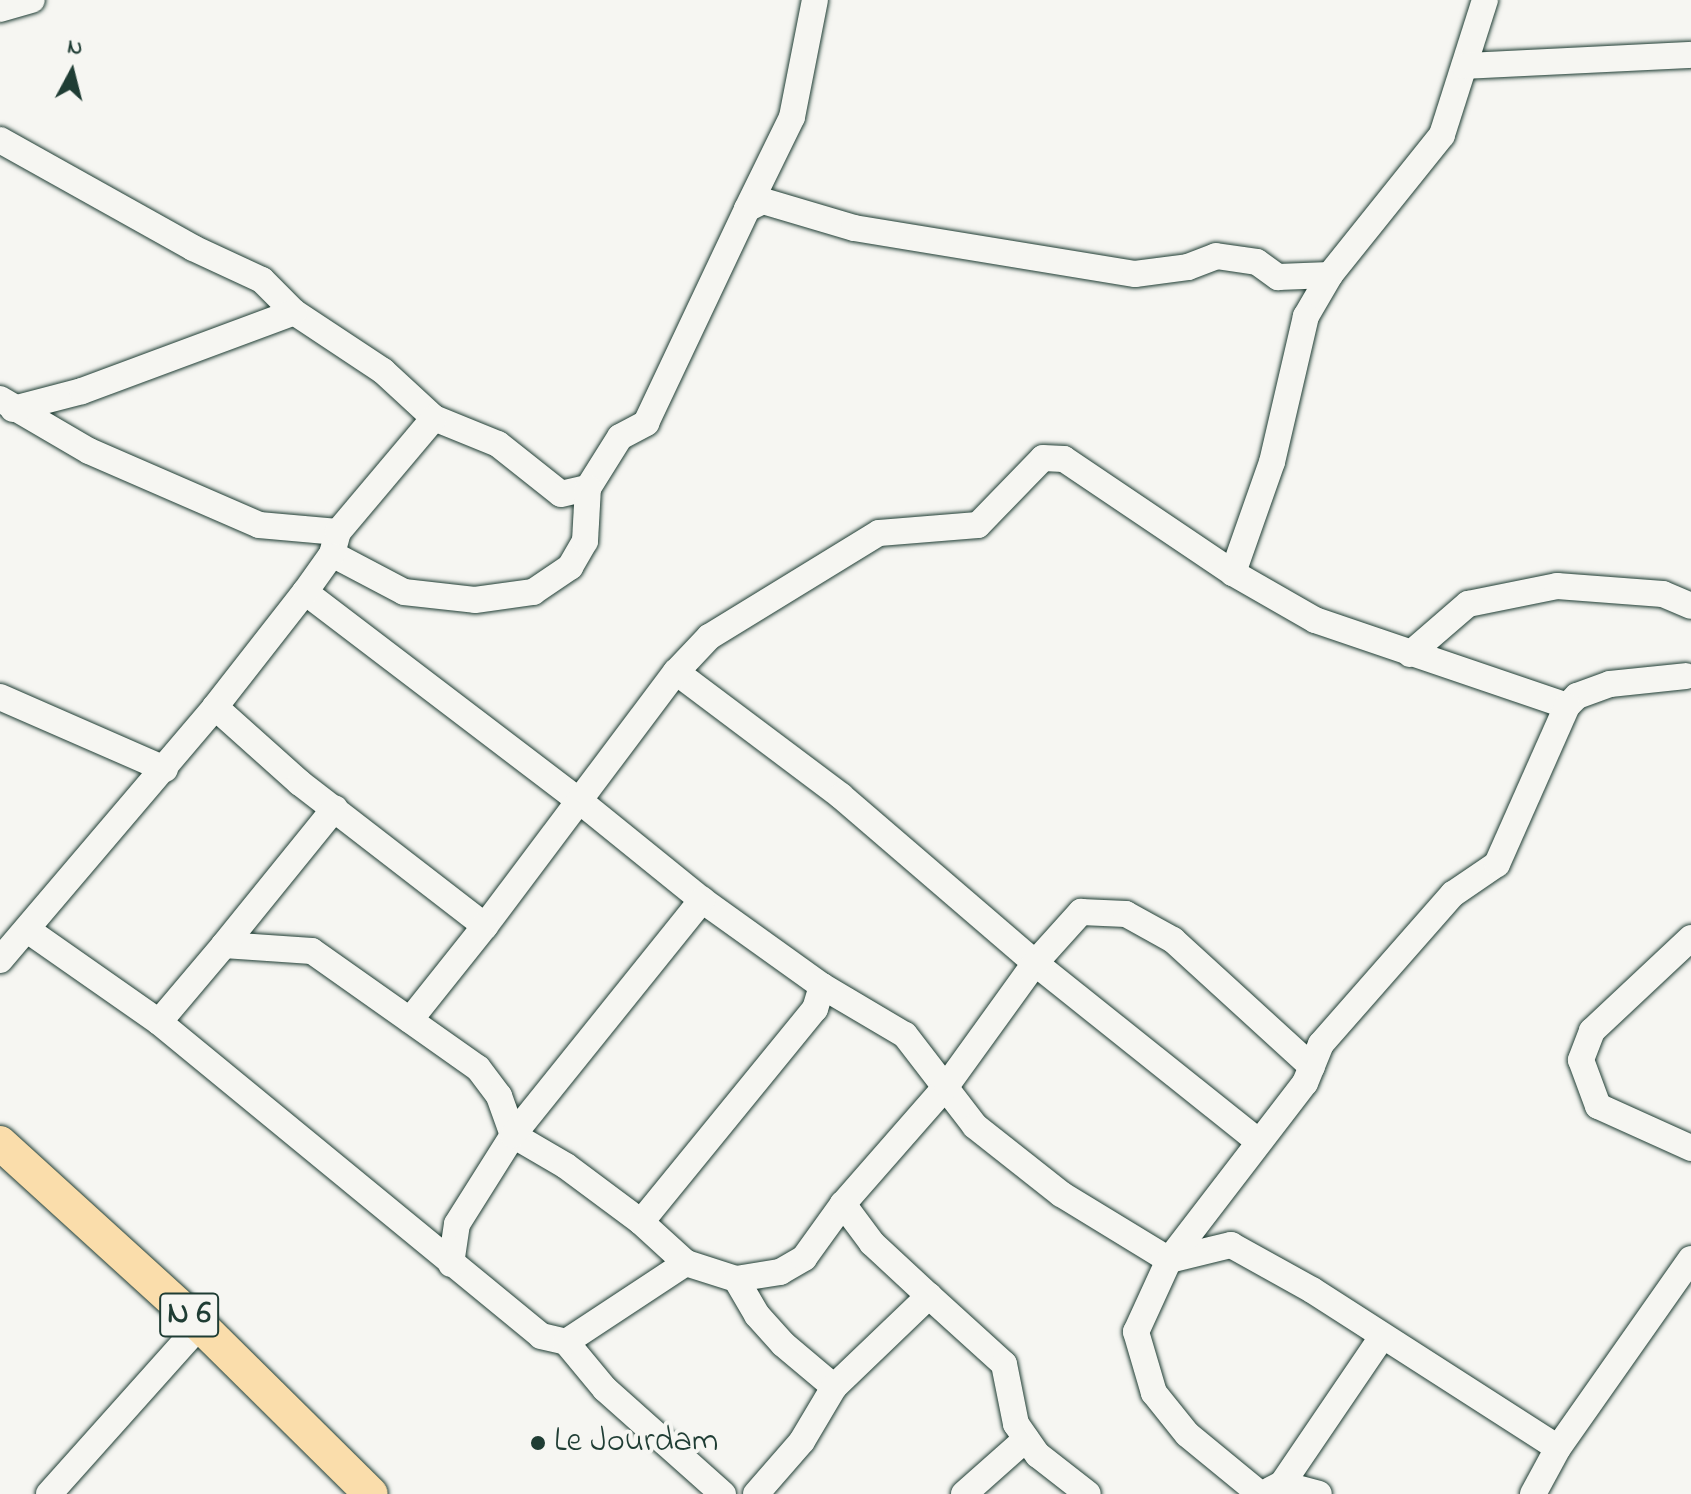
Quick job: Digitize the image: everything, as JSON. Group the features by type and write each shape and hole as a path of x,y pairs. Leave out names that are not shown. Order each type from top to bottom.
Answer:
{"main road":[{"name":"N 6","path":"0,1143 200,1325 371,1494"}],"street":[{"path":"0,9 32,0"},
{"path":"7,404 89,451 259,525 335,543 404,592 475,600 533,592 570,567 585,541 588,488 620,437 646,423 792,117 815,0"},
{"path":"1233,573 1272,462 1306,316 1330,275 1442,135 1485,0"},
{"path":"1465,66 1691,55"},
{"path":"0,140 193,248 262,280 294,312 383,371 434,418 498,444 561,494 588,488"},
{"path":"747,209 763,201 854,228 1135,274 1188,267 1216,256 1257,262 1278,277 1330,275"},
{"path":"7,404 82,391 294,312"},
{"path":"0,960 29,931 215,707 305,592 335,543 434,418"},
{"path":"410,1020 581,802 676,672 729,623 879,533 978,525 1043,458 1064,459 1233,573 1315,620 1567,706"},
{"path":"1410,654 1468,604 1557,586 1663,594 1691,606"},
{"path":"305,592 581,802 702,900 822,986 905,1035 987,1136 1061,1194 1169,1260 1231,1245 1312,1290 1558,1448"},
{"path":"676,672 841,796 1035,963 1257,1140"},
{"path":"1319,1494 1268,1491 1187,1434 1154,1393 1136,1332 1169,1260 1257,1140 1305,1083 1321,1044 1453,894 1497,864 1567,706 1577,696 1610,684 1686,676"},
{"path":"0,697 165,769"},
{"path":"215,707 335,808 485,926"},
{"path":"159,1022 335,808"},
{"path":"451,1264 457,1224 513,1135 702,900"},
{"path":"224,945 312,951 478,1068 499,1096 513,1135 566,1166 641,1222 686,1263 736,1279 780,1272 804,1258 843,1204 947,1085 1035,963 1081,912 1126,914 1173,940 1312,1067"},
{"path":"29,931 159,1022 541,1336 566,1342 605,1389 723,1494"},
{"path":"1691,938 1592,1031 1581,1060 1598,1106 1691,1148"},
{"path":"641,1222 815,1009 822,986"},
{"path":"843,1204 872,1243 1004,1364 1016,1424 1026,1439 1088,1494"},
{"path":"1533,1494 1558,1448 1691,1259"},
{"path":"566,1342 601,1324 686,1263"},
{"path":"736,1279 757,1315 783,1344 834,1387"},
{"path":"756,1494 802,1441 834,1387 929,1296"},
{"path":"49,1494 200,1325"},
{"path":"1268,1491 1382,1337"},
{"path":"964,1494 1026,1439"}],"place":[{"name":"Le Jourdam","path":"538,1443"}]}
